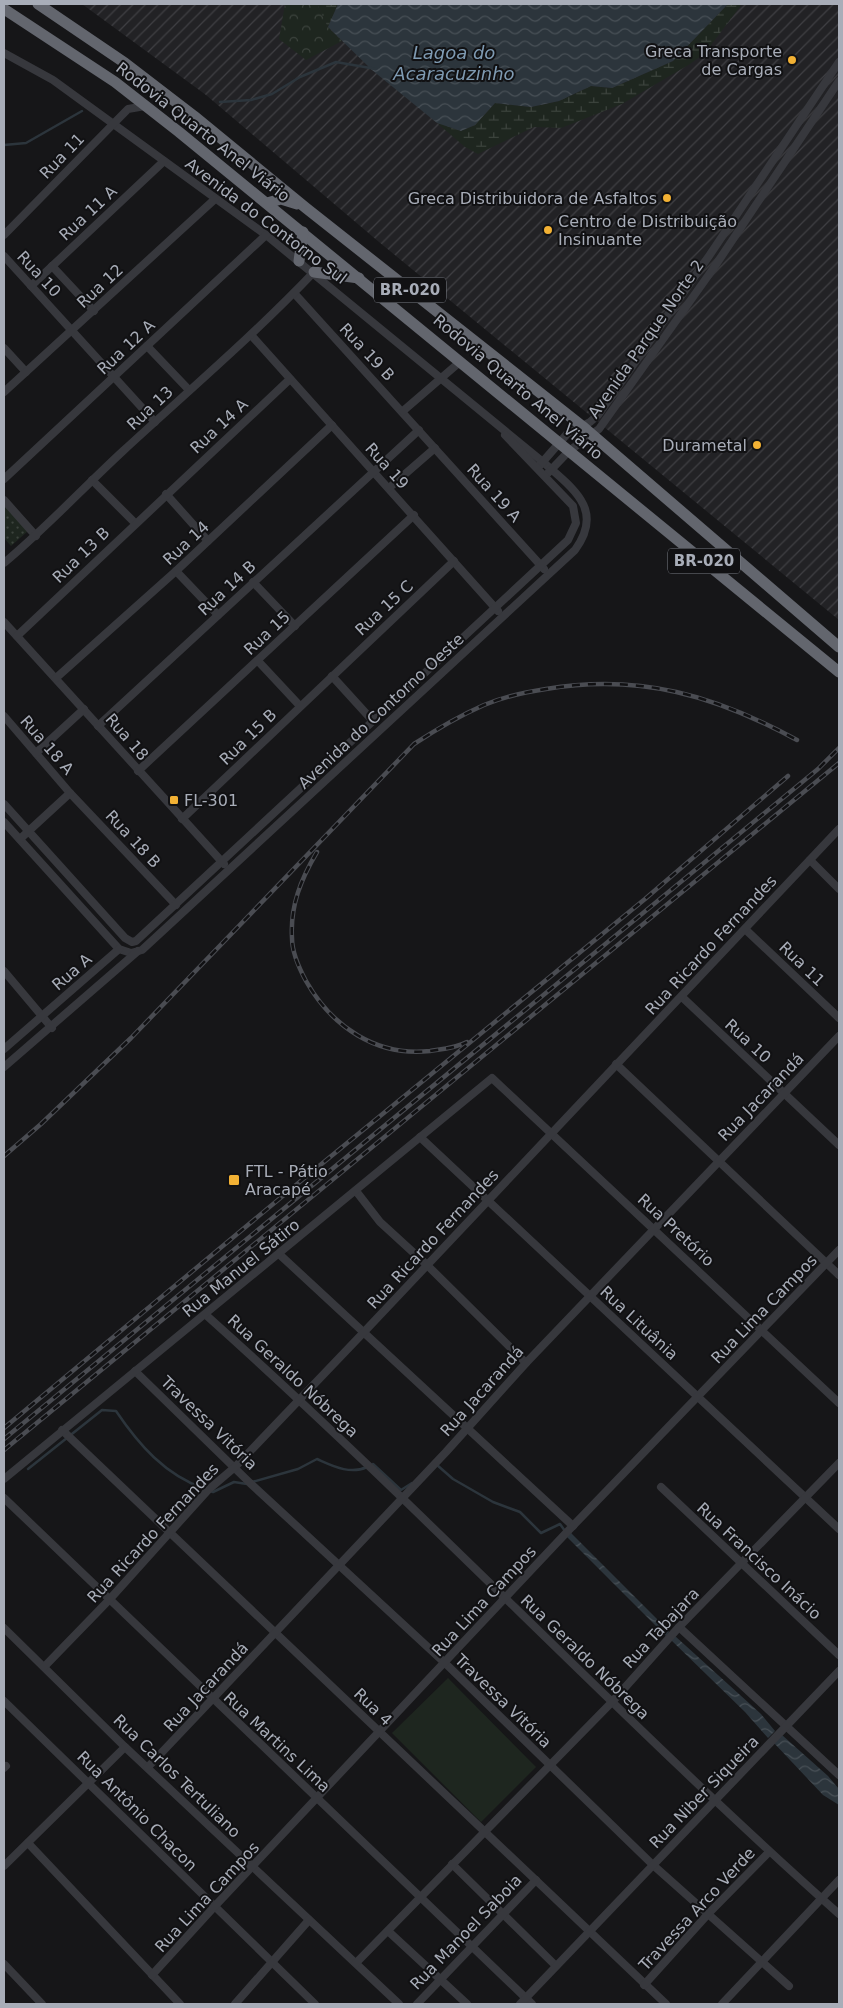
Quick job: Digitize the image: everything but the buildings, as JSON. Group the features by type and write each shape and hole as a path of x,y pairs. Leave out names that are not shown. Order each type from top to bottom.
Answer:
{"highway":[{"name":"Rodovia Quarto Anel Viário","path":"38,4 125,63 194,116 306,208 582,426 839,646"},
{"name":"Rodovia Quarto Anel Viário","path":"4,9 67,50 179,132 839,672"},
{"path":"179,132 186,132 191,127 194,116"},
{"path":"267,203 281,199 306,208"},
{"path":"299,260 303,232"},
{"path":"314,272 359,278"}],"street":[{"name":"Avenida do Contorno Sul","path":"4,53 53,80 299,260 543,462"},
{"name":"Avenida Parque Norte 2","path":"536,468 558,442 575,428 582,426 598,415 706,260 839,62"},
{"name":"Avenida Parque Norte 2","path":"544,476 570,451 599,429 715,266 839,81"},
{"name":"Rua 11","path":"4,235 112,124 128,110 145,106"},
{"path":"810,106 818,112"},
{"name":"Rua 11 A","path":"31,286 164,161"},
{"name":"Rua 12","path":"4,392 215,199"},
{"name":"Rua 12 A","path":"4,478 266,235"},
{"name":"Rua 10","path":"4,256 155,422"},
{"path":"706,260 715,266"},
{"path":"52,266 94,311"},
{"name":"Rua 13","path":"4,563 36,536 92,480 250,335 314,272"},
{"path":"687,287 696,293"},
{"name":"Rua 19 B","path":"294,293 419,430"},
{"name":"Rua 19","path":"250,335 414,515 502,616"},
{"path":"146,346 189,390"},
{"path":"4,348 26,372"},
{"path":"403,411 461,361"},
{"name":"Rua 14 A","path":"166,494 290,379"},
{"name":"Rua 14","path":"56,678 208,542 332,425"},
{"name":"Avenida do Contorno Sul","path":"499,427 536,468"},
{"name":"Rua 19 A","path":"419,430 548,574"},
{"name":"Rua 14 B","path":"98,726 373,470 419,430"},
{"path":"389,488 435,448"},
{"name":"Avenida do Contorno Oeste","path":"4,1068 52,1028 230,870 426,686 575,550 586,532 588,522 584,503 543,462"},
{"name":"Avenida do Contorno Oeste","path":"29,831 125,938 135,942 568,540 576,523 573,506 536,468"},
{"path":"92,480 135,523"},
{"path":"166,494 208,542"},
{"name":"Rua 13 B","path":"17,636 166,494"},
{"path":"4,500 36,536"},
{"name":"Rua 15","path":"138,771 414,515"},
{"name":"Rua 15 C","path":"332,676 454,561"},
{"path":"176,571 218,615"},
{"path":"253,582 295,626"},
{"name":"Rua 18","path":"4,622 230,870"},
{"path":"258,661 300,706"},
{"path":"332,676 372,720"},
{"name":"Rua 15 B","path":"182,819 332,676"},
{"path":"419,678 426,686"},
{"path":"403,692 411,700"},
{"path":"36,752 84,709"},
{"name":"Rua 18 A","path":"4,716 70,793"},
{"path":"309,780 318,789"},
{"path":"20,839 70,793"},
{"name":"Rua 18 B","path":"70,793 176,905"},
{"path":"294,794 303,803"},
{"path":"4,804 29,831"},
{"path":"4,822 119,949 128,952 138,952"},
{"name":"Rua Ricardo Fernandes","path":"44,1667 208,1490 235,1467 364,1332 839,829"},
{"path":"810,860 839,889"},
{"name":"Rua 11","path":"745,929 839,1018"},
{"name":"Rua A","path":"4,1048 119,949"},
{"path":"4,971 52,1028"},
{"path":"80,983 90,994"},
{"path":"65,996 75,1007"},
{"name":"Rua 10","path":"682,997 839,1145"},
{"name":"Rua Jacarandá","path":"148,1767 467,1429 526,1362 839,1036"},
{"path":"616,1064 720,1160 839,1275"},
{"name":"Rua Manuel Sátiro","path":"4,1479 206,1315 491,1078 494,1078"},
{"name":"Rua Pretório","path":"494,1078 839,1403"},
{"name":"Rua Lituânia","path":"420,1137 839,1528"},
{"path":"356,1191 380,1222 427,1264 526,1362"},
{"name":"Rua Lima Campos","path":"152,1975 573,1526 839,1250"},
{"path":"279,1254 573,1526"},
{"name":"Rua Geraldo Nóbrega","path":"206,1315 300,1399 714,1801 839,1914"},
{"name":"Travessa Vitória","path":"135,1371 445,1663 653,1865 789,1986"},
{"name":"Rua 4","path":"62,1430 666,2004"},
{"name":"Rua Tabajara","path":"356,1963 612,1702 678,1627 742,1564 839,1463"},
{"name":"Rua Francisco Inácio","path":"661,1487 839,1655"},
{"name":"Rua Martins Lima","path":"4,1498 212,1700 532,2004"},
{"path":"678,1627 839,1774"},
{"name":"Rua Carlos Tertuliano","path":"4,1628 125,1747 399,2004"},
{"name":"Rua Niber Siqueira","path":"520,2004 839,1671"},
{"name":"Rua Antônio Chacon","path":"4,1701 315,2004"},
{"path":"4,1866 125,1747"},
{"path":"28,1843 180,2004"},
{"name":"Travessa Arco Verde","path":"644,1984 708,1914 769,1852"},
{"path":"452,1864 556,1966"},
{"name":"Rua Manoel Saboia","path":"416,2004 536,1880"},
{"path":"722,2004 839,1880"},
{"path":"235,2004 309,1920"},
{"path":"388,1931 468,2004"},
{"path":"5,1967 42,2004"}],"shaded area":[{"path":"82,4 839,4 839,620 379,242 206,95"}],"green space":[{"path":"285,4 317,4 328,27 342,41 306,60 279,39"},
{"path":"317,4 338,4 328,27"},
{"path":"728,4 742,4 705,53 690,64 622,104 561,128 534,127 478,154 465,147 437,123 461,131 475,125 495,103 531,107 559,101 591,86 612,88 673,61"},
{"path":"4,504 28,531 11,546 4,538"},
{"path":"448,1678 536,1767 481,1822 392,1733"}],"water":[{"name":"Lagoa do Acaracuzinho","path":"338,4 728,4 673,61 612,88 591,86 559,101 531,107 495,103 475,125 461,131 437,123 372,70 328,27"},
{"path":"571,1533 667,1629 669,1632 666,1636 567,1537"},
{"path":"675,1636 761,1714 775,1731 768,1738 745,1712 671,1640"},
{"path":"782,1735 828,1776 839,1789 839,1805 823,1795 774,1743"}],"waterway":[{"path":"220,102 251,100 272,94 300,77 336,62 376,69"},
{"path":"4,145 26,143 82,111"},
{"path":"28,1469 102,1410 116,1411 134,1436 154,1458 177,1476 205,1489"},
{"path":"252,1482 298,1469 317,1459 335,1467 348,1470 367,1467"},
{"path":"372,1465 401,1490 412,1483"},
{"path":"437,1465 453,1479 493,1502 520,1512 541,1533 560,1524 565,1531"},
{"path":"210,1491 213,1492 234,1482 247,1484"}],"railway":[{"path":"4,1156 41,1124 131,1038 414,744 457,718 491,702 523,693 580,685 613,684 676,692 707,700 737,711 797,740"},
{"path":"4,1439 818,769 839,748"},
{"path":"4,1450 839,763"},
{"path":"4,1428 302,1180 645,899 788,776"},
{"path":"317,852 306,872 298,893 292,926 292,944 296,960 306,981 317,997 343,1025 358,1036 374,1044 411,1052 454,1047 467,1042"}],"place":[{"name":"Greca Transporte de Cargas","path":"792,60"},
{"name":"Greca Distribuidora de Asfaltos","path":"667,198"},
{"name":"Centro de Distribuição Insinuante","path":"548,230"},
{"name":"Durametal","path":"757,445"},
{"name":"FL-301","path":"174,800"},
{"name":"FTL - Pátio Aracapé","path":"234,1180"}]}
